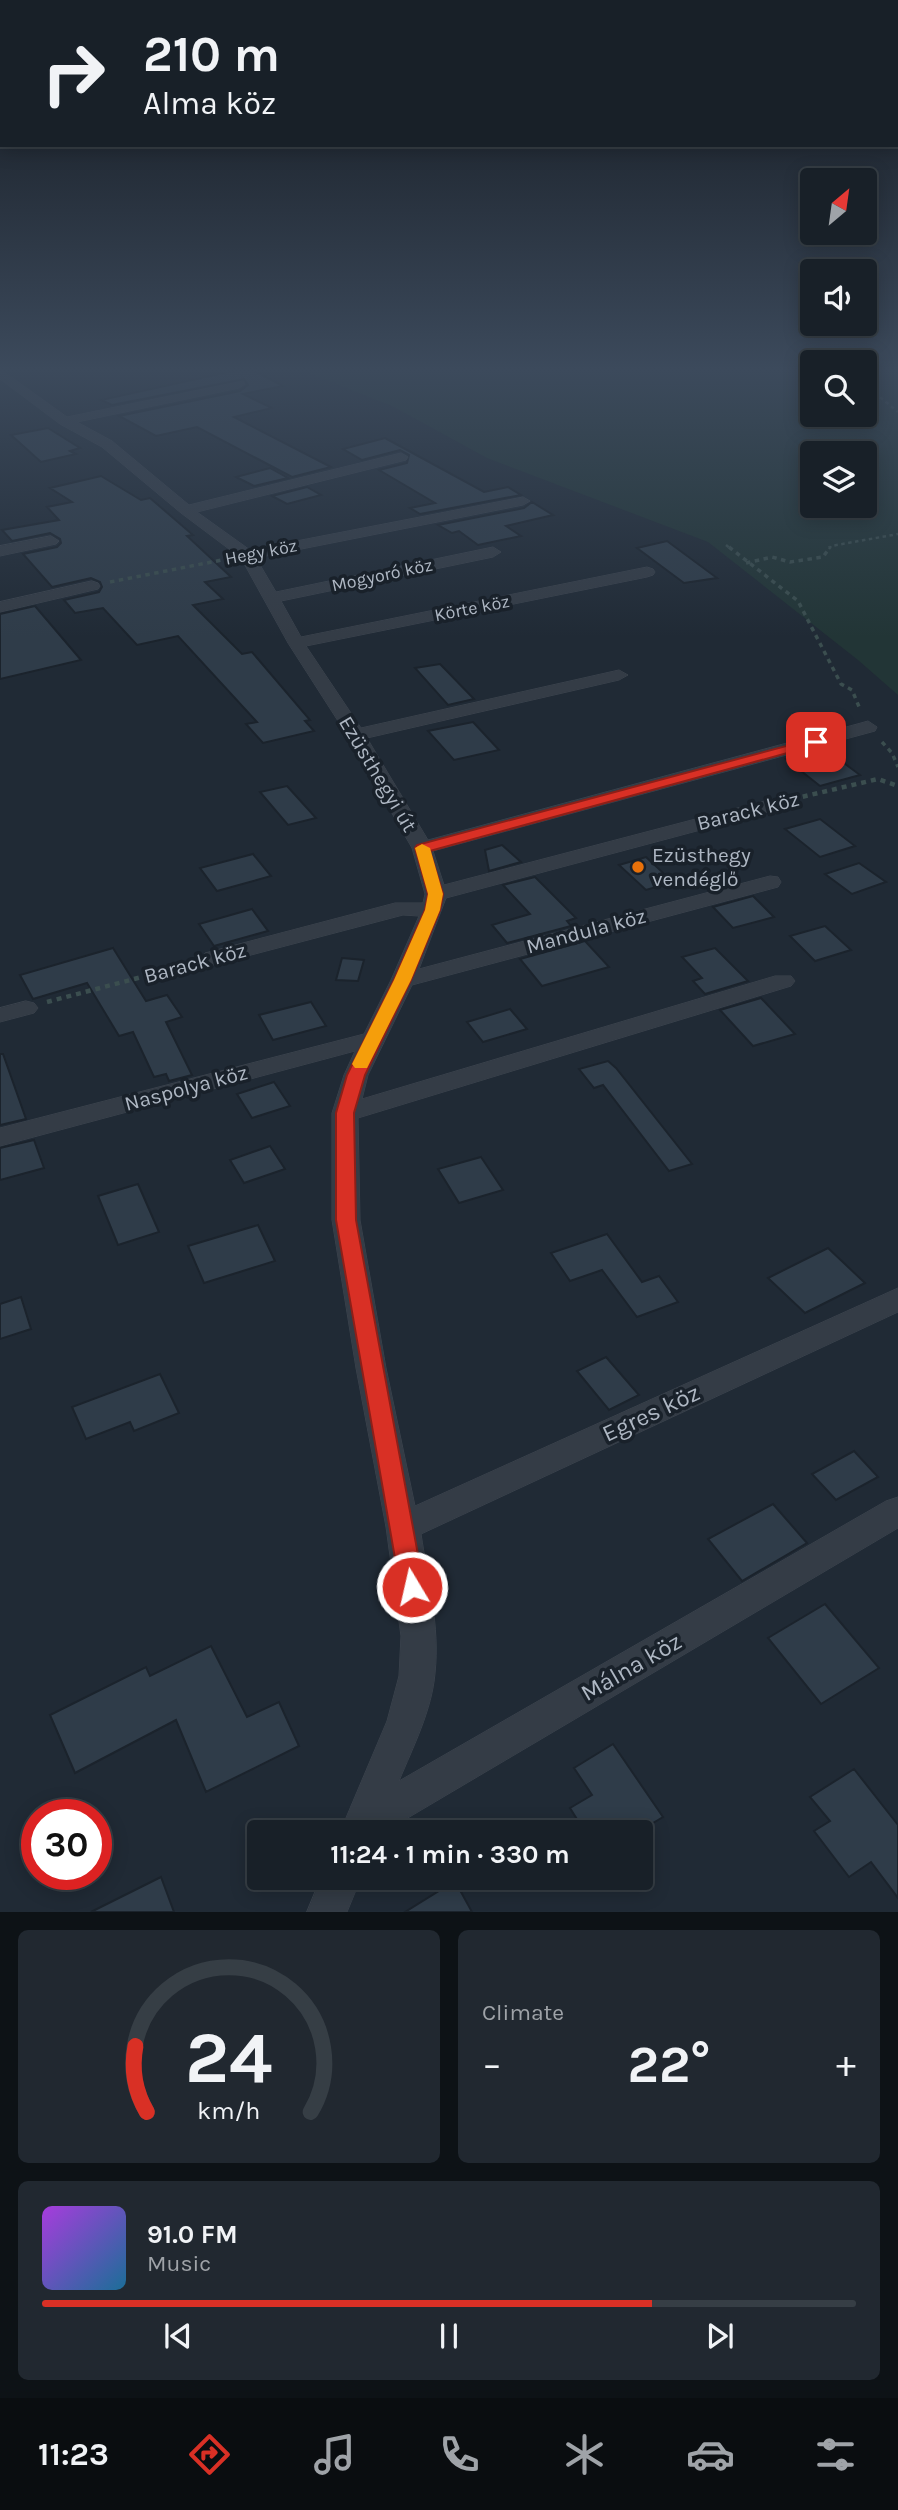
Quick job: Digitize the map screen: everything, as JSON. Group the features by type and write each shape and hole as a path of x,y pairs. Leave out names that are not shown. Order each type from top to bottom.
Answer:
{"street":[{"name":"Ezüsthegyi út","path":"124,458 186,510 247,555 296,643 356,735 422,848 434,902"},
{"path":"186,510 396,458"},
{"name":"Hegy köz","path":"247,555 523,500"},
{"path":"0,551 51,541"},
{"name":"Mogyoró köz","path":"272,598 493,552"},
{"name":"Körte köz","path":"296,643 647,572"},
{"path":"0,607 92,586"},
{"path":"356,735 619,674"},
{"path":"422,848 868,727"},
{"name":"Barack köz","path":"213,958 434,902 772,804"},
{"name":"Mandula köz","path":"402,980 770,882"},
{"path":"364,1820 405,1721 417,1676 419,1636 403,1527 371,1368 346,1220 345,1113 356,1075 402,980 434,902"},
{"path":"345,1113 783,981"},
{"path":"0,1015 26,1008"},
{"name":"Naspolya köz","path":"0,1137 373,1039"},
{"name":"Egres köz","path":"403,1527 898,1299"},
{"name":"Málna köz","path":"375,1820 898,1511"},
{"path":"327,1912 336,1890"}],"path":[{"path":"746,563 772,556 790,562 823,557 831,546 898,534"},
{"path":"726,545 746,563 799,601 841,684 852,690 868,727 892,753 898,767"},
{"name":"Hegy köz","path":"92,586 247,555"},
{"name":"Barack köz","path":"772,804 878,779 898,786"},
{"name":"Barack köz","path":"26,1008 213,958"}],"shaded area":[{"path":"488,458 800,458 800,518 877,518 877,458 898,458 898,695 858,660 708,542"}],"building":[{"path":"37,458 58,458 41,462"},
{"path":"256,458 314,458 331,467 292,477"},
{"path":"408,458 422,458 484,492 508,487 521,495 420,514 410,508 435,503 379,470 407,463"},
{"path":"270,468 288,478 254,486 236,477"},
{"path":"101,476 141,500 150,498 193,535 187,536 231,577 205,582 223,599 193,605 242,654 252,652 310,720 305,721 314,731 263,743 246,724 257,722 178,636 137,645 103,608 75,613 64,600 99,592 102,587 100,582 91,578 52,587 23,554 57,547 61,543 60,539 50,533 12,541 2,530 59,520 47,507 72,502 50,488"},
{"path":"307,487 321,495 287,504 272,496"},
{"path":"532,502 553,515 506,526 521,536 478,545 459,531 452,533 438,525 524,508"},
{"path":"667,541 717,578 684,583 637,548"},
{"path":"35,606 81,660 0,679 0,614"},
{"path":"440,664 474,699 448,705 415,668"},
{"path":"473,722 499,750 454,760 428,731"},
{"path":"825,749 860,775 820,786 786,759"},
{"path":"287,786 316,818 288,825 260,792"},
{"path":"820,819 855,846 820,857 785,829"},
{"path":"502,845 521,862 489,871 485,850"},
{"path":"253,854 271,876 217,891 200,868"},
{"path":"646,857 673,882 646,890 619,865"},
{"path":"859,863 886,882 852,894 825,874"},
{"path":"535,877 576,918 567,921 571,926 507,943 492,925 530,914 503,885"},
{"path":"753,896 774,917 733,928 713,907"},
{"path":"252,909 268,931 214,946 199,924"},
{"path":"825,926 851,950 815,961 790,936"},
{"path":"585,941 609,967 542,986 520,959"},
{"path":"113,948 146,1001 167,995 182,1017 166,1022 192,1075 169,1081 166,1074 154,1077 133,1032 119,1036 87,983 33,999 20,975"},
{"path":"715,948 748,981 705,994 693,981 702,978 682,957"},
{"path":"342,958 364,960 358,981 336,980"},
{"path":"761,998 795,1034 753,1046 720,1010"},
{"path":"311,1002 326,1026 273,1040 259,1015"},
{"path":"510,1009 527,1029 483,1042 467,1022"},
{"path":"0,1054 3,1054 26,1119 0,1125"},
{"path":"608,1061 692,1164 669,1171 603,1085 594,1088 579,1069"},
{"path":"274,1082 290,1106 252,1118 237,1094"},
{"path":"34,1140 44,1168 0,1180 0,1148"},
{"path":"270,1146 285,1169 244,1183 230,1160"},
{"path":"481,1157 503,1190 459,1203 438,1169"},
{"path":"138,1184 159,1232 118,1245 98,1196"},
{"path":"258,1225 275,1261 204,1283 188,1246"},
{"path":"607,1234 642,1282 659,1276 678,1302 637,1317 602,1270 570,1281 551,1253"},
{"path":"828,1248 865,1283 805,1313 768,1278"},
{"path":"21,1297 31,1329 0,1339 0,1304"},
{"path":"606,1357 639,1395 609,1410 577,1371"},
{"path":"160,1374 179,1413 134,1431 130,1422 86,1439 72,1407"},
{"path":"854,1451 878,1477 836,1500 812,1474"},
{"path":"773,1504 807,1543 742,1581 708,1539"},
{"path":"825,1604 879,1668 821,1704 768,1638"},
{"path":"211,1646 247,1717 279,1702 299,1746 206,1792 176,1720 75,1773 50,1715 146,1667 150,1676"},
{"path":"613,1744 663,1817 653,1823 653,1820 578,1820 570,1808 592,1795 574,1768"},
{"path":"854,1769 898,1825 898,1898 871,1862 849,1877 814,1831 830,1821 810,1797"},
{"path":"161,1877 174,1912 91,1912"},
{"path":"440,1890 460,1890 472,1912 405,1912"}],"slow traffic":[{"path":"361,1064 432,910 436,894 422,848"}],"place":[{"name":"Ezüsthegy vendéglő","path":"638,867"}],"route":[{"path":"412,1587 346,1220 345,1113 356,1075 432,910 436,894 422,848 816,742"}]}
